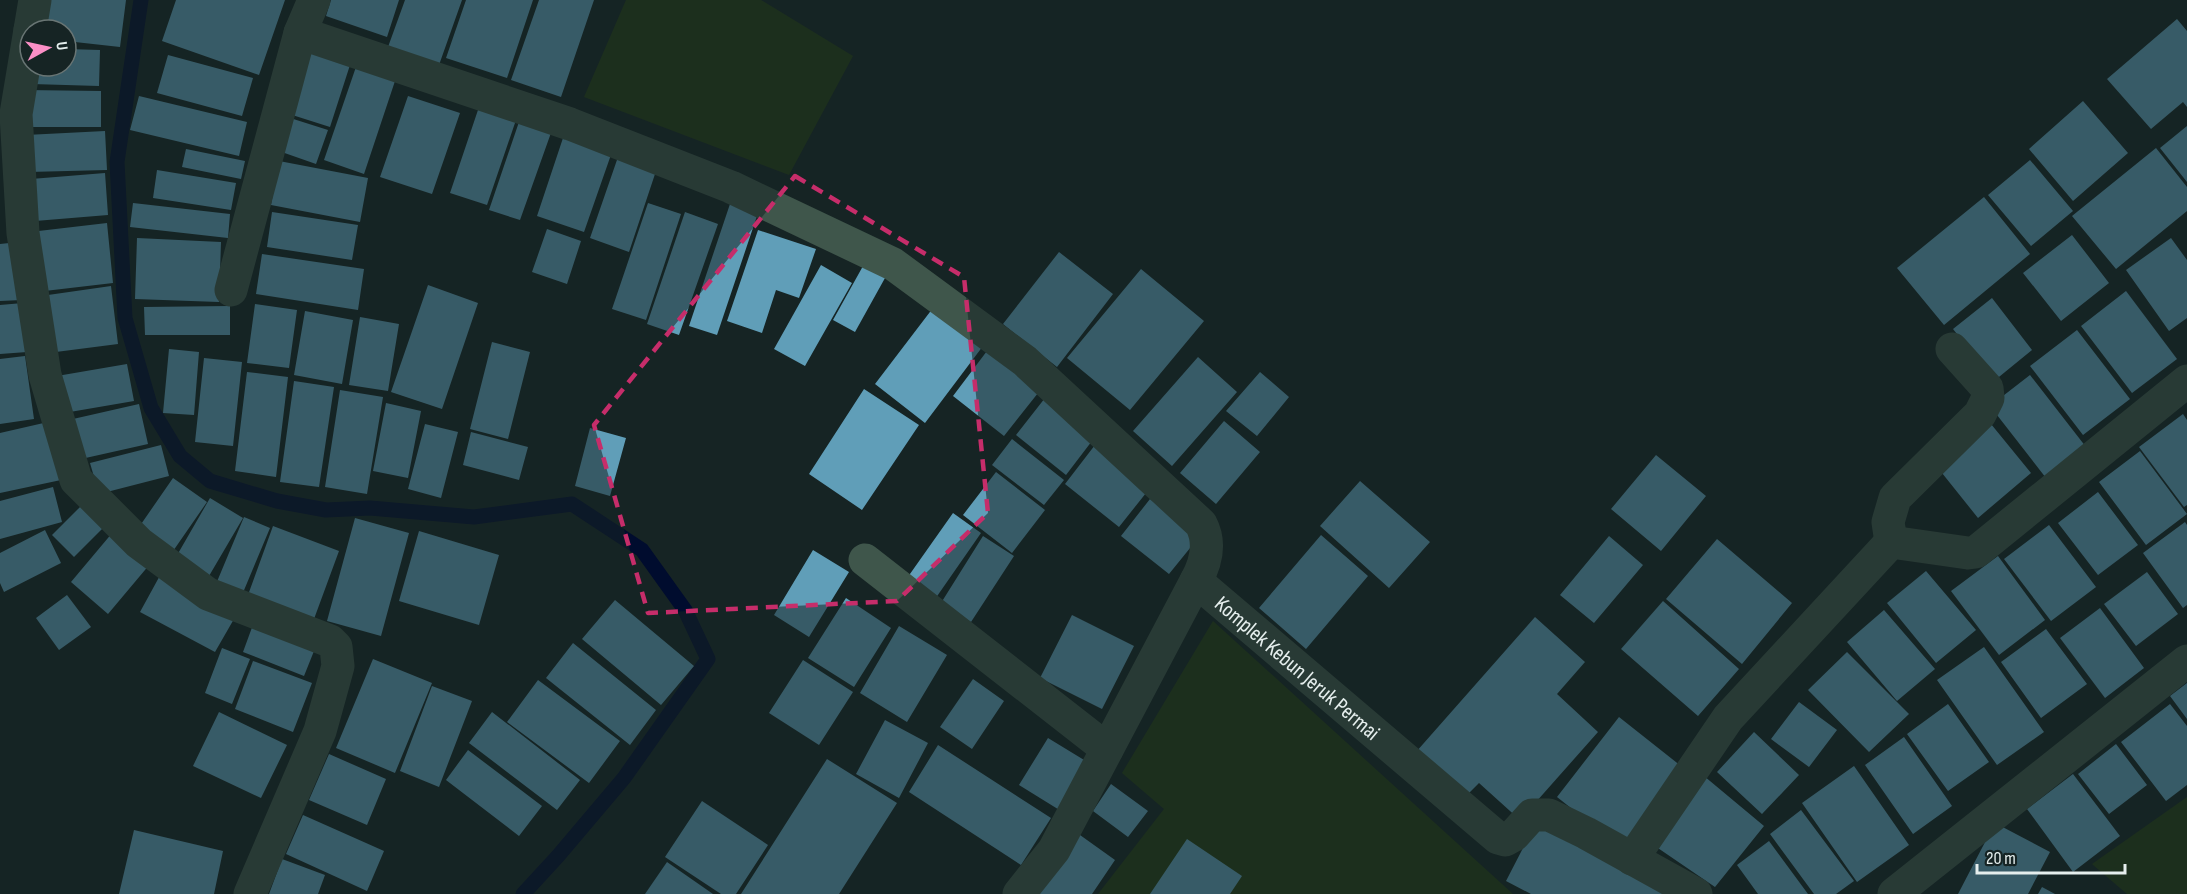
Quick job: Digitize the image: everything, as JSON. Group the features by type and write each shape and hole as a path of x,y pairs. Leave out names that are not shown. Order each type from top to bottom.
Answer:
{"street":[{"path":"32,18 35,0"},
{"path":"231,290 300,33 314,0"},
{"path":"300,33 570,124 699,174 894,264 1025,361 1202,524 1206,533 1207,546 1203,568 1196,581"},
{"path":"22,78 16,114 23,232 45,375 76,480 139,543 208,594 330,641 336,647 338,666 320,731 250,894"},
{"path":"1891,542 1888,522 1895,498 1980,414 1988,398 1987,388 1952,349"},
{"path":"1891,542 1968,553 1976,552 2187,381"},
{"path":"1632,859 1728,718 1891,542"},
{"path":"865,560 1107,749"},
{"name":"Komplek Kebun Jeruk Permai","path":"1019,894 1054,850 1196,581 1498,838 1505,840 1514,835 1532,815 1549,815 1696,894"},
{"path":"1894,894 2187,662"}],"highlighted area":[{"path":"795,176 964,277 988,513 897,601 648,613 594,425"}],"green space":[{"path":"626,0 761,0 853,56 789,175 584,97"},
{"path":"1213,621 1513,894 1098,894 1164,809 1122,773"},
{"path":"2187,797 2187,894 2127,894 2092,864"}],"building":[{"path":"43,0 126,0 120,47 78,42 78,18 41,18"},
{"path":"176,0 285,0 259,75 162,41"},
{"path":"331,0 399,0 387,37 326,16"},
{"path":"405,0 462,0 439,65 388,47"},
{"path":"466,0 533,0 507,78 446,58"},
{"path":"539,0 594,0 561,97 511,80"},
{"path":"2177,19 2187,31 2187,107 2183,102 2151,129 2107,79"},
{"path":"78,49 100,50 99,86 32,84 32,78 78,78"},
{"path":"307,50 350,65 330,127 286,113"},
{"path":"168,55 253,78 242,116 157,93"},
{"path":"357,64 396,78 364,174 324,160"},
{"path":"24,90 101,91 101,127 24,127"},
{"path":"139,96 247,122 239,156 130,130"},
{"path":"408,96 460,113 432,194 380,177"},
{"path":"2083,101 2128,153 2073,201 2029,149"},
{"path":"479,107 516,120 487,205 450,193"},
{"path":"287,117 328,130 316,164 276,150"},
{"path":"520,119 552,130 520,220 489,210"},
{"path":"2187,126 2187,182 2160,148"},
{"path":"105,131 107,170 28,172 26,135"},
{"path":"565,132 613,149 584,232 537,216"},
{"path":"2156,148 2187,187 2187,211 2116,269 2072,216"},
{"path":"186,149 245,161 241,179 182,167"},
{"path":"618,157 656,171 629,252 590,238"},
{"path":"2030,160 2073,211 2031,246 1988,195"},
{"path":"279,161 368,178 360,222 271,205"},
{"path":"157,170 236,183 231,210 153,198"},
{"path":"105,173 108,215 35,221 31,179"},
{"path":"1984,197 2030,254 1944,325 1897,268"},
{"path":"731,201 759,210 717,335 689,326"},
{"path":"133,203 230,214 228,238 130,227"},
{"path":"648,203 681,214 646,320 612,309"},
{"path":"272,212 358,225 352,260 267,247"},
{"path":"685,212 718,224 679,335 647,324"},
{"path":"107,223 113,283 36,292 30,232"},
{"path":"547,229 581,241 567,284 532,272"},
{"path":"758,230 816,249 799,298 776,290 762,333 727,321"},
{"path":"2072,235 2109,283 2061,321 2023,273"},
{"path":"137,238 221,242 219,302 135,299"},
{"path":"2171,238 2187,260 2187,318 2169,331 2126,270"},
{"path":"19,242 22,300 0,301 0,244"},
{"path":"1059,252 1113,294 1057,367 1003,324"},
{"path":"262,254 364,269 358,310 256,294"},
{"path":"868,257 890,269 855,332 833,320"},
{"path":"821,265 852,283 805,366 774,349"},
{"path":"1141,269 1204,321 1130,410 1067,358"},
{"path":"428,285 478,303 442,409 391,392"},
{"path":"111,286 118,344 48,353 41,296"},
{"path":"2126,291 2177,359 2132,393 2081,326"},
{"path":"1992,298 2032,350 1994,381 1953,329"},
{"path":"23,303 27,352 0,354 0,305"},
{"path":"255,304 297,310 289,368 247,363"},
{"path":"936,304 986,342 925,423 875,384"},
{"path":"230,306 230,335 145,335 144,307"},
{"path":"305,311 353,320 342,384 294,375"},
{"path":"360,317 399,324 388,391 349,385"},
{"path":"2077,330 2130,399 2083,435 2030,366"},
{"path":"492,342 530,352 508,439 470,429"},
{"path":"990,347 1042,388 1004,436 953,396"},
{"path":"169,349 199,352 194,415 163,413"},
{"path":"25,356 34,419 0,424 0,359"},
{"path":"1198,357 1237,392 1172,466 1133,431"},
{"path":"204,358 242,362 233,446 195,442"},
{"path":"127,364 134,401 64,413 57,376"},
{"path":"247,372 288,377 276,477 235,471"},
{"path":"1260,372 1289,397 1257,436 1226,411"},
{"path":"2030,375 2086,447 2046,478 1990,406"},
{"path":"294,381 334,387 319,487 280,482"},
{"path":"864,389 919,425 862,510 809,474"},
{"path":"340,390 383,397 367,494 325,487"},
{"path":"1045,398 1095,437 1066,475 1016,435"},
{"path":"386,403 421,411 408,478 373,471"},
{"path":"139,404 148,444 81,459 73,419"},
{"path":"2183,414 2187,420 2187,505 2184,507 2139,447"},
{"path":"1224,421 1260,452 1216,504 1180,473"},
{"path":"48,422 61,480 0,493 0,433"},
{"path":"425,424 458,432 441,498 408,489"},
{"path":"1991,424 2031,473 1978,518 1938,468"},
{"path":"590,428 626,438 610,496 575,486"},
{"path":"471,432 528,447 519,480 463,465"},
{"path":"1012,439 1064,480 1044,505 992,465"},
{"path":"161,445 169,476 99,494 90,463"},
{"path":"1095,445 1150,488 1119,527 1065,484"},
{"path":"2140,451 2187,514 2146,545 2099,482"},
{"path":"1656,455 1706,496 1661,551 1611,509"},
{"path":"996,472 1045,510 1012,553 963,515"},
{"path":"173,478 207,502 171,554 137,530"},
{"path":"1360,481 1430,542 1389,588 1320,526"},
{"path":"53,487 62,522 0,539 0,501"},
{"path":"2098,492 2138,545 2098,575 2058,523"},
{"path":"210,498 243,518 209,576 176,557"},
{"path":"1150,499 1199,537 1169,574 1121,536"},
{"path":"83,504 105,526 74,557 52,535"},
{"path":"953,513 981,533 933,602 905,581"},
{"path":"244,517 270,528 242,595 216,584"},
{"path":"355,518 409,533 381,636 327,621"},
{"path":"2185,522 2187,525 2187,605 2183,608 2143,553"},
{"path":"2049,525 2096,587 2051,621 2004,559"},
{"path":"273,526 339,551 314,619 248,595"},
{"path":"45,530 61,563 4,592 0,583 0,553"},
{"path":"419,531 499,555 479,625 399,601"},
{"path":"113,532 150,564 108,614 71,582"},
{"path":"1321,535 1368,576 1306,649 1259,608"},
{"path":"983,536 1014,556 971,622 941,603"},
{"path":"1609,536 1643,565 1594,623 1560,595"},
{"path":"1717,539 1792,603 1742,664 1666,599"},
{"path":"813,550 849,572 809,637 774,615"},
{"path":"1998,556 2045,620 1999,655 1951,591"},
{"path":"163,570 238,612 215,652 140,612"},
{"path":"1926,571 1976,630 1936,663 1887,603"},
{"path":"2147,572 2178,614 2136,646 2104,604"},
{"path":"67,595 91,627 59,650 36,618"},
{"path":"846,598 891,628 854,687 808,658"},
{"path":"615,600 694,666 661,705 582,639"},
{"path":"1663,601 1739,669 1698,716 1621,649"},
{"path":"2100,608 2144,668 2105,698 2060,638"},
{"path":"1884,610 1935,669 1897,701 1847,642"},
{"path":"1072,615 1134,646 1102,709 1040,678"},
{"path":"1535,617 1585,662 1557,694 1598,732 1520,820 1479,783 1466,796 1416,752"},
{"path":"254,622 316,646 304,676 243,652"},
{"path":"899,626 947,655 907,722 860,693"},
{"path":"2046,629 2087,684 2041,718 2001,662"},
{"path":"573,643 656,710 630,745 546,678"},
{"path":"1984,647 2044,732 1997,765 1937,680"},
{"path":"222,648 250,659 232,704 205,693"},
{"path":"1847,652 1909,714 1869,752 1808,690"},
{"path":"373,659 432,683 395,773 336,748"},
{"path":"803,660 853,692 819,745 769,713"},
{"path":"253,661 312,683 293,732 235,709"},
{"path":"973,679 1004,701 972,749 940,727"},
{"path":"538,680 620,741 589,783 507,722"},
{"path":"2187,683 2187,719 2170,696"},
{"path":"432,686 472,701 439,787 400,771"},
{"path":"1799,702 1837,730 1809,767 1771,739"},
{"path":"1948,704 1989,762 1948,791 1907,734"},
{"path":"2170,704 2187,726 2187,785 2166,801 2121,742"},
{"path":"219,712 287,745 261,798 193,766"},
{"path":"492,712 580,780 557,810 469,743"},
{"path":"1619,717 1686,770 1624,850 1557,797"},
{"path":"885,720 928,743 899,798 856,774"},
{"path":"1754,732 1799,775 1762,814 1717,772"},
{"path":"1904,737 1952,806 1913,834 1865,765"},
{"path":"1048,738 1089,763 1061,811 1019,785"},
{"path":"2116,744 2147,785 2109,814 2078,774"},
{"path":"938,745 1051,818 1021,865 909,792"},
{"path":"468,750 542,806 519,836 446,780"},
{"path":"329,754 386,779 367,825 309,800"},
{"path":"827,759 897,803 839,894 741,894"},
{"path":"1854,766 1909,845 1857,882 1802,803"},
{"path":"1698,771 1764,826 1715,887 1652,844"},
{"path":"2073,774 2120,836 2073,872 2027,809"},
{"path":"1111,784 1148,811 1128,837 1093,811"},
{"path":"702,801 768,845 736,894 721,894 665,857"},
{"path":"1801,810 1854,881 1836,894 1814,894 1770,834"},
{"path":"303,815 384,851 367,891 286,854"},
{"path":"1537,821 1664,894 1531,894 1506,881"},
{"path":"1995,823 2050,852 2028,894 1958,894"},
{"path":"134,830 223,851 214,894 119,894"},
{"path":"1080,835 1115,860 1092,894 1039,894"},
{"path":"1187,839 1242,876 1230,894 1150,894"},
{"path":"1769,841 1808,894 1758,894 1737,865"},
{"path":"282,859 325,875 318,894 269,894"},
{"path":"667,862 713,894 645,894"},
{"path":"2042,887 2055,894 2038,894"}],"waterway":[{"path":"141,0 117,162 125,318 151,408 180,456 210,481 277,501 326,510 370,508 474,517 572,504 642,550 685,610 708,659 624,778 523,894"}]}
